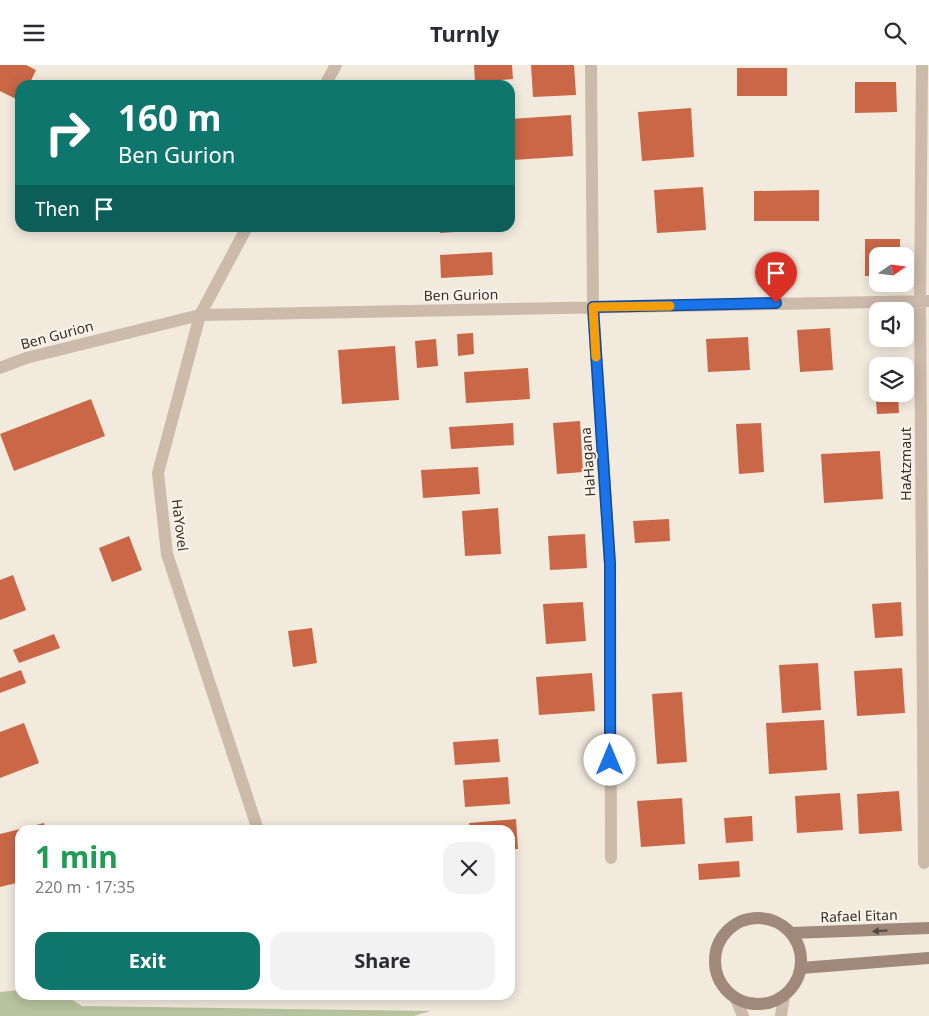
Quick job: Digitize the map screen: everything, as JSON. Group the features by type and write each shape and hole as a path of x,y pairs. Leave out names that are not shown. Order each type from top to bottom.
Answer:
{"main road":[{"path":"756,917 775,921 790,933 798,943 801,968 797,979 784,996 774,1002 754,1005 736,999 720,984 716,975 714,961 716,948 722,936 731,926 743,919 756,917"},
{"name":"Rafael Eitan","path":"790,933 929,928"},
{"path":"801,968 929,958"}],"street":[{"path":"328,80 336,65"},
{"name":"HaHagana","path":"591,65 593,307 610,564 611,858"},
{"name":"HaAtzmaut","path":"922,65 924,863"},
{"name":"HaYovel","path":"244,232 200,315 158,473 167,555 256,825"},
{"name":"Ben Gurion","path":"0,368 26,357 200,315 924,301"},
{"path":"781,1016 784,996"},
{"path":"736,999 743,1016"}],"green space":[{"path":"15,990 15,1000 72,1000 82,1006 430,1011 414,1016 0,1016 0,992"}],"building":[{"path":"0,65 26,65 36,70 31,80 15,80 15,98 0,91"},
{"path":"474,65 512,65 513,79 475,80"},
{"path":"531,65 574,65 576,95 533,97"},
{"path":"737,68 787,68 787,96 737,96"},
{"path":"855,82 896,82 897,112 855,113"},
{"path":"691,108 694,157 642,161 638,112"},
{"path":"571,115 573,156 515,160 515,119"},
{"path":"703,187 706,230 657,233 654,190"},
{"path":"819,190 819,221 754,221 754,191"},
{"path":"865,239 900,239 900,247 869,247 869,276 865,276"},
{"path":"492,252 493,275 441,278 440,255"},
{"path":"830,328 833,370 800,372 797,330"},
{"path":"473,333 474,354 458,356 457,334"},
{"path":"748,337 750,370 708,372 706,339"},
{"path":"436,339 438,366 417,368 415,341"},
{"path":"395,346 399,400 342,404 338,350"},
{"path":"528,368 530,399 466,403 464,372"},
{"path":"91,399 105,436 14,471 0,434"},
{"path":"876,402 898,402 899,413 877,414"},
{"path":"580,421 583,472 557,474 553,423"},
{"path":"513,423 514,445 451,449 449,427"},
{"path":"761,423 764,472 739,474 736,424"},
{"path":"880,451 883,499 824,503 821,454"},
{"path":"478,467 480,494 423,498 421,470"},
{"path":"498,508 501,554 465,556 462,511"},
{"path":"669,519 670,541 635,543 633,521"},
{"path":"585,534 587,568 550,570 548,536"},
{"path":"129,536 142,570 112,582 99,548"},
{"path":"13,575 26,610 0,620 0,580"},
{"path":"583,602 586,641 546,644 543,604"},
{"path":"901,602 903,636 875,638 872,604"},
{"path":"312,628 317,663 293,667 288,631"},
{"path":"54,634 60,648 19,663 13,650"},
{"path":"818,663 821,710 782,713 779,665"},
{"path":"902,668 905,713 857,716 854,671"},
{"path":"21,670 26,683 0,693 0,678"},
{"path":"592,673 595,711 539,715 536,677"},
{"path":"682,692 687,762 657,764 652,694"},
{"path":"824,720 827,770 769,774 766,723"},
{"path":"24,723 39,763 0,778 0,732"},
{"path":"498,739 500,762 455,765 453,742"},
{"path":"508,777 510,804 465,807 463,780"},
{"path":"899,791 902,831 859,834 857,794"},
{"path":"840,793 843,830 797,833 795,796"},
{"path":"682,798 685,844 641,847 637,801"},
{"path":"752,816 753,841 726,843 724,818"},
{"path":"516,819 518,849 515,849 515,825 469,825 469,823"},
{"path":"15,830 15,883 0,887 0,834"},
{"path":"739,861 740,877 699,880 698,864"}],"slow traffic":[{"path":"596,357 593,307 670,306"}],"route":[{"path":"610,760 610,564 593,307 776,303"}]}
